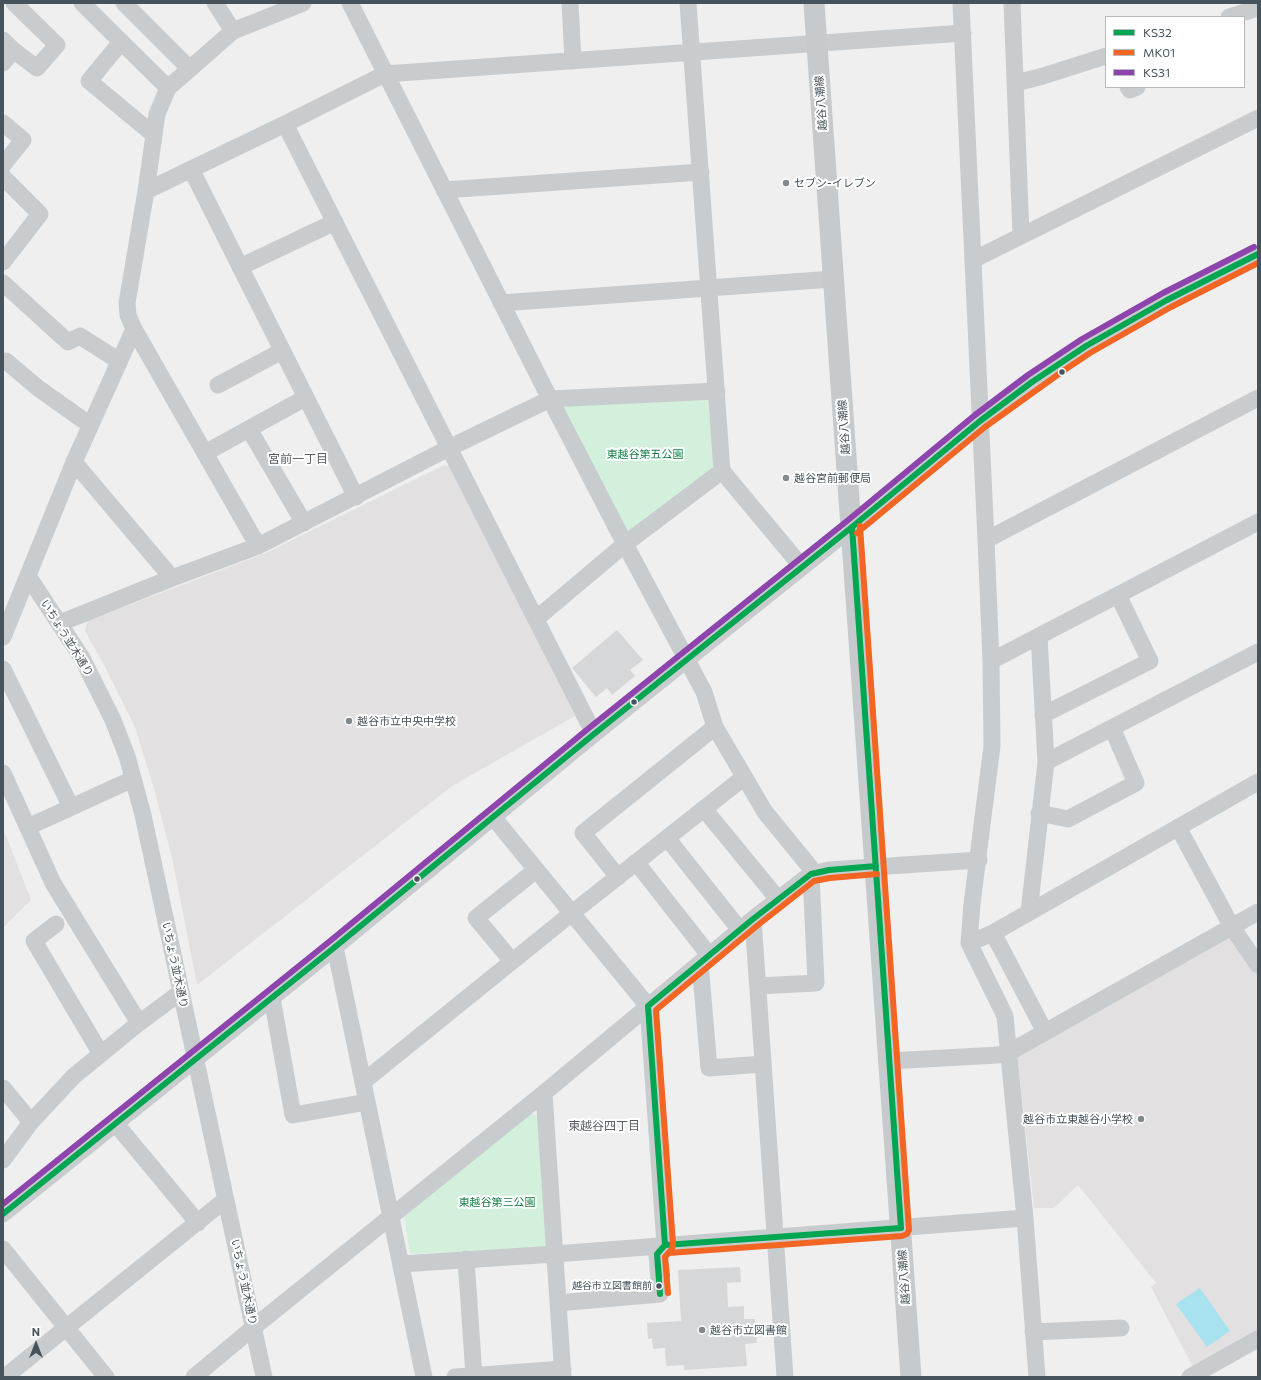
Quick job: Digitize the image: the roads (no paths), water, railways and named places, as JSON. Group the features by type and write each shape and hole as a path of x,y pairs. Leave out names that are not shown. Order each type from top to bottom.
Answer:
{"main road":[{"name":"越谷八潮線","path":"814,3 911,1377"}],"street":[{"path":"6,51 37,68 57,45 14,3"},
{"path":"82,3 168,88"},
{"path":"124,3 190,69"},
{"path":"215,3 233,31"},
{"path":"258,546 134,329 128,314 127,303 157,114 168,88 233,31 303,3"},
{"path":"350,3 550,399 704,692 715,727 743,778 765,812 810,867 816,983 758,986"},
{"path":"570,3 574,60"},
{"path":"688,3 722,471 802,567"},
{"path":"961,3 986,540 991,661 992,746 979,860 969,929 969,943 1005,1016 1025,1218 1037,1377"},
{"path":"1012,3 1021,236"},
{"path":"1232,16 1258,8"},
{"path":"146,190 285,124 385,74 963,33"},
{"path":"121,42 89,81 154,135"},
{"path":"1016,83 1044,76 1105,56"},
{"path":"973,260 1258,118"},
{"path":"3,123 23,140 3,165"},
{"path":"285,124 594,734"},
{"path":"191,169 356,497"},
{"path":"444,190 701,172"},
{"path":"3,177 40,214 3,261"},
{"path":"240,267 335,222"},
{"path":"3,1214 335,947 594,734 852,527 980,421 1032,382 1086,346 1167,300 1258,254"},
{"path":"501,303 833,280"},
{"path":"4,287 68,342 80,336 119,361"},
{"path":"3,637 74,462 134,329"},
{"path":"218,385 282,351"},
{"path":"6,361 38,388 90,425"},
{"path":"60,623 172,578 258,546 449,448 550,399 717,391"},
{"path":"205,453 305,398"},
{"path":"986,540 1258,398"},
{"path":"249,429 304,523"},
{"path":"74,462 172,578"},
{"path":"536,619 625,544 722,471"},
{"path":"991,661 1258,522"},
{"name":"いちょう並木通り","path":"28,576 82,658 99,690 127,756 143,815 264,1377"},
{"path":"1044,715 1150,661 1118,595"},
{"path":"1029,912 1039,813 1046,762 1039,636"},
{"path":"1046,762 1258,652"},
{"path":"3,669 71,807"},
{"path":"618,876 583,833 715,727"},
{"path":"1039,813 1068,819 1136,783 1112,728"},
{"path":"3,773 53,883 139,1023"},
{"path":"363,1082 618,876 743,778"},
{"path":"28,827 133,780"},
{"path":"969,943 993,933 1258,782"},
{"path":"704,808 778,899"},
{"path":"493,817 648,1006 665,1245 657,1254 660,1294 558,1303"},
{"path":"1178,827 1232,927 1258,965"},
{"path":"667,838 746,924 758,986 785,1377"},
{"path":"194,1377 544,1093 746,924 811,874 829,870 876,866 979,860"},
{"path":"636,862 704,959 709,1068 763,1064"},
{"path":"512,961 476,918 536,870"},
{"path":"889,1061 998,1055 1008,1053 1258,912"},
{"path":"56,924 34,941 101,1054"},
{"path":"993,933 1045,1032"},
{"path":"335,947 424,1377"},
{"path":"3,1160 31,1122 74,1076 139,1023 181,992"},
{"path":"272,998 293,1115 367,1102"},
{"path":"3,1088 31,1122"},
{"path":"455,1377 563,1373 544,1093"},
{"path":"116,1124 198,1223"},
{"path":"7,1377 225,1200"},
{"path":"401,1264 555,1254 1025,1218"},
{"path":"3,1249 106,1377"},
{"path":"466,1259 474,1376"},
{"path":"1033,1332 1121,1328"},
{"path":"1199,1375 1258,1339"}],"water":[{"path":"1200,1288 1230,1331 1207,1347 1176,1304"}],"place":[{"name":"セブン-イレブン","path":"786,183"},
{"name":"越谷宮前郵便局","path":"786,478"},
{"name":"越谷市立中央中学校","path":"349,721"},
{"name":"越谷市立東越谷小学校","path":"1141,1119"},
{"name":"越谷市立図書館前","path":"659,1286"},
{"name":"越谷市立図書館","path":"702,1330"}],"district":[{"name":"宮前一丁目","path":"298,459"},
{"name":"東越谷四丁目","path":"604,1126"}],"park label":[{"name":"東越谷第五公園","path":"645,454"},
{"name":"東越谷第三公園","path":"497,1202"}]}
